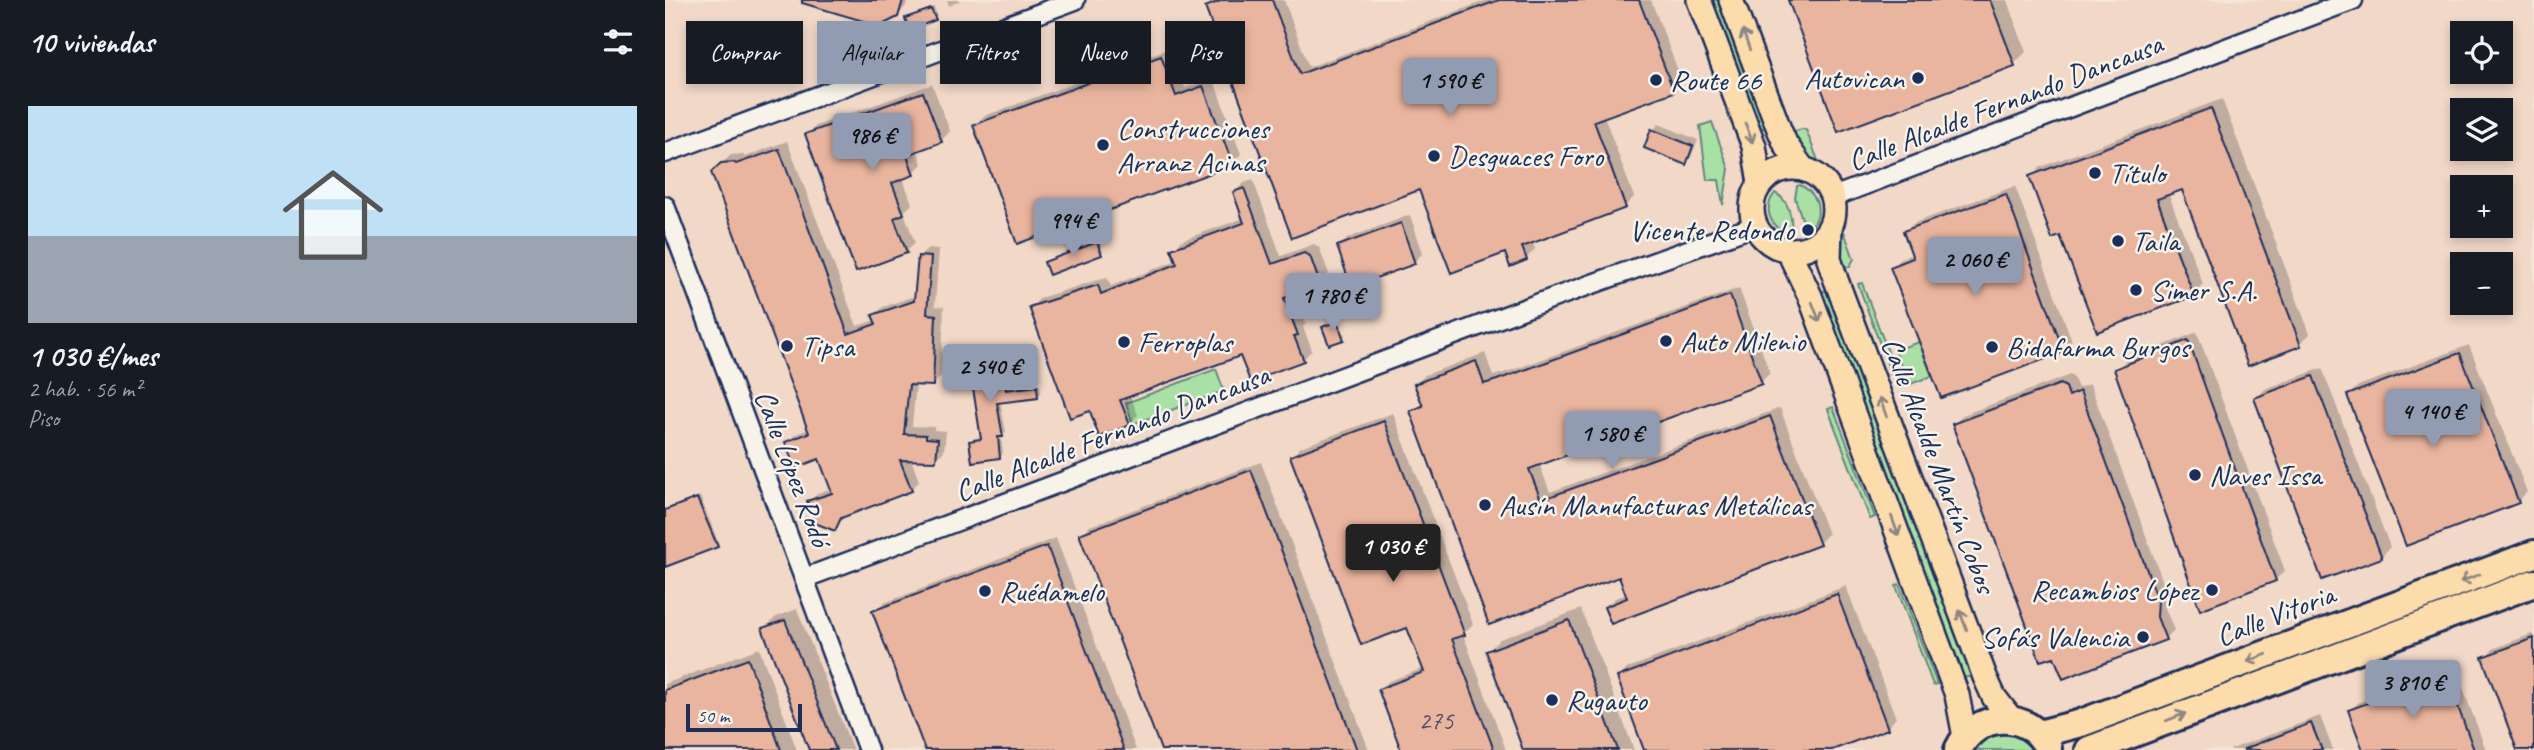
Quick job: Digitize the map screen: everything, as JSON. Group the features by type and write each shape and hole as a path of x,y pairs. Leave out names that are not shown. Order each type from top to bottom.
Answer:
{"highway":[{"name":"Calle Vitoria","path":"2043,745 2081,723 2534,554"},
{"name":"Calle Vitoria","path":"2089,750 2534,583"},
{"path":"1964,746 1986,722 2011,719 2029,726 2043,745"}],"main road":[{"path":"1699,0 1754,146 1760,184 1752,204 1755,226 1768,242 1788,250 1801,250 1823,237 1830,227 1835,209 1833,197 1823,180 1803,169 1791,167 1779,170 1760,184"},
{"path":"1731,0 1786,145 1803,169"},
{"name":"Calle Alcalde Martín Cobos","path":"1830,227 1829,259 1841,292 1985,677 1994,697 2011,719"},
{"name":"Calle Alcalde Martín Cobos","path":"1788,250 1814,307 1957,695 1964,746"}],"street":[{"path":"665,153 1075,0"},
{"name":"Calle Alcalde Fernando Dancausa","path":"1833,197 2353,0"},
{"name":"Calle López Rodó","path":"665,206 868,750"},
{"name":"Calle Alcalde Fernando Dancausa","path":"805,578 1553,298 1755,226"},
{"path":"1964,746 1984,733 2004,727 2023,732 2043,745"}],"shaded area":[{"path":"665,0 2534,0 2534,750 665,750"}],"green space":[{"path":"1708,0 1722,0 1769,126 1758,130"},
{"path":"1712,122 1729,169 1723,205 1719,180 1707,180 1700,126"},
{"path":"1806,130 1821,168 1804,155 1790,133"},
{"path":"1800,185 1811,193 1817,202 1818,214 1813,225 1802,219 1795,198 1797,186"},
{"path":"1775,193 1786,204 1790,214 1791,231 1787,234 1776,226 1770,216 1769,205"},
{"path":"1842,226 1854,259 1850,266 1841,269 1837,243"},
{"path":"1862,283 1896,373 1891,374 1858,284"},
{"path":"1830,289 1974,675 1961,679 1818,293"},
{"path":"1919,342 1932,376 1908,385 1895,350"},
{"path":"1216,369 1224,391 1133,424 1126,403"},
{"path":"1833,407 1875,517 1870,519 1828,409"},
{"path":"2534,564 2534,573 2094,737 2091,730"},
{"path":"1899,584 1937,684 1933,685 1896,586"},
{"path":"2014,731 2037,750 1972,750 1991,732"}],"building":[{"path":"802,0 903,0 898,17 890,21 863,21 802,3"},
{"name":"Desguaces Foro","path":"1223,0 1272,0 1300,74 1499,0 1639,0 1674,92 1594,121 1626,208 1522,247 1527,260 1510,267 1505,253 1451,273 1419,190 1292,238 1234,84 1245,84 1245,21 1210,21 1205,7"},
{"path":"1788,0 1990,0 2015,66 1838,132"},
{"path":"931,9 936,20 926,24 926,21 906,21 905,18"},
{"name":"Construcciones Arranz Acinas","path":"1161,56 1165,67 1165,84 1172,84 1176,96 1203,86 1233,165 1017,244 973,125 1085,84 1151,84 1151,60"},
{"path":"923,92 942,142 907,155 914,175 892,183 904,214 894,218 907,253 856,272 805,134"},
{"path":"2211,108 2301,346 2248,366 2182,190 2157,199 2194,296 2097,332 2060,236 2052,239 2029,176"},
{"path":"1651,129 1693,146 1686,165 1644,148"},
{"path":"779,149 848,334 876,324 872,315 914,301 918,256 931,257 927,314 936,315 933,386 909,385 904,434 926,435 926,438 938,439 936,461 900,460 912,491 841,518 835,531 815,523 807,501 832,493 819,459 795,468 785,442 809,433 711,172 721,163 736,164"},
{"path":"1244,188 1272,264 1304,253 1310,256 1320,284 1284,298 1298,335 1294,336 1304,361 1250,381 1240,356 1120,400 1130,425 1099,437 1090,411 1070,418 1029,307 1098,285 1101,294 1177,264 1171,249 1244,223 1233,192"},
{"path":"2006,194 2064,352 1941,398 1890,267 1913,258 1903,231"},
{"path":"1401,223 1415,264 1351,287 1337,246"},
{"path":"1097,242 1102,255 1049,275 1044,262"},
{"path":"1730,295 1762,384 1529,469 1541,500 1770,416 1820,545 1611,624 1604,607 1627,598 1619,577 1489,625 1410,411 1423,406 1414,384 1476,361 1484,384"},
{"path":"1337,321 1344,340 1329,345 1322,327"},
{"name":"Naves Issa","path":"2188,340 2276,581 2200,610 2114,369"},
{"path":"2460,353 2519,503 2406,546 2347,395"},
{"path":"1000,355 1006,390 1037,386 1038,398 997,403 1003,437 998,437 1000,458 972,462 969,441 981,439 972,382 955,385 954,372 983,368 981,357"},
{"path":"2313,376 2382,558 2322,580 2254,398"},
{"path":"2060,384 2066,387 2069,396 2080,391 2158,600 2157,617 2166,640 2063,679 2054,657 2040,661 1952,424"},
{"path":"1384,421 1465,635 1452,639 1494,750 1401,750 1378,689 1424,672 1407,628 1361,645 1290,456"},
{"path":"1251,470 1357,750 1161,750 1079,534"},
{"path":"697,498 718,547 665,567 665,510"},
{"path":"1047,546 1124,750 925,750 872,611"},
{"path":"1837,594 1888,729 1832,750 1644,750 1617,677"},
{"path":"785,620 836,750 809,750 762,628"},
{"name":"Rugauto","path":"1569,620 1618,750 1523,750 1486,651"},
{"path":"2534,638 2534,750 2517,750 2482,657"},
{"path":"748,659 781,750 665,750 665,690"},
{"path":"2446,675 2474,750 2363,750 2348,710"},
{"path":"2311,723 2322,750 2244,750 2244,749"}],"place":[{"name":"Autovican","path":"1918,78"},
{"name":"Route 66","path":"1656,80"},
{"name":"Construcciones Arranz Acinas","path":"1103,145"},
{"name":"Desguaces Foro","path":"1434,156"},
{"name":"Título","path":"2095,173"},
{"name":"Vicente Redondo","path":"1808,230"},
{"name":"Taila","path":"2118,241"},
{"name":"Simer S.A.","path":"2136,290"},
{"name":"Auto Milenio","path":"1666,341"},
{"name":"Ferroplas","path":"1124,342"},
{"name":"Tipsa","path":"787,346"},
{"name":"Bidafarma Burgos","path":"1992,347"},
{"name":"Naves Issa","path":"2195,475"},
{"name":"Ausín Manufacturas Metálicas","path":"1485,505"},
{"name":"Recambios López","path":"2212,590"},
{"name":"Ruédamelo","path":"985,591"},
{"name":"Sofás Valencia","path":"2143,637"},
{"name":"Rugauto","path":"1552,700"}]}
